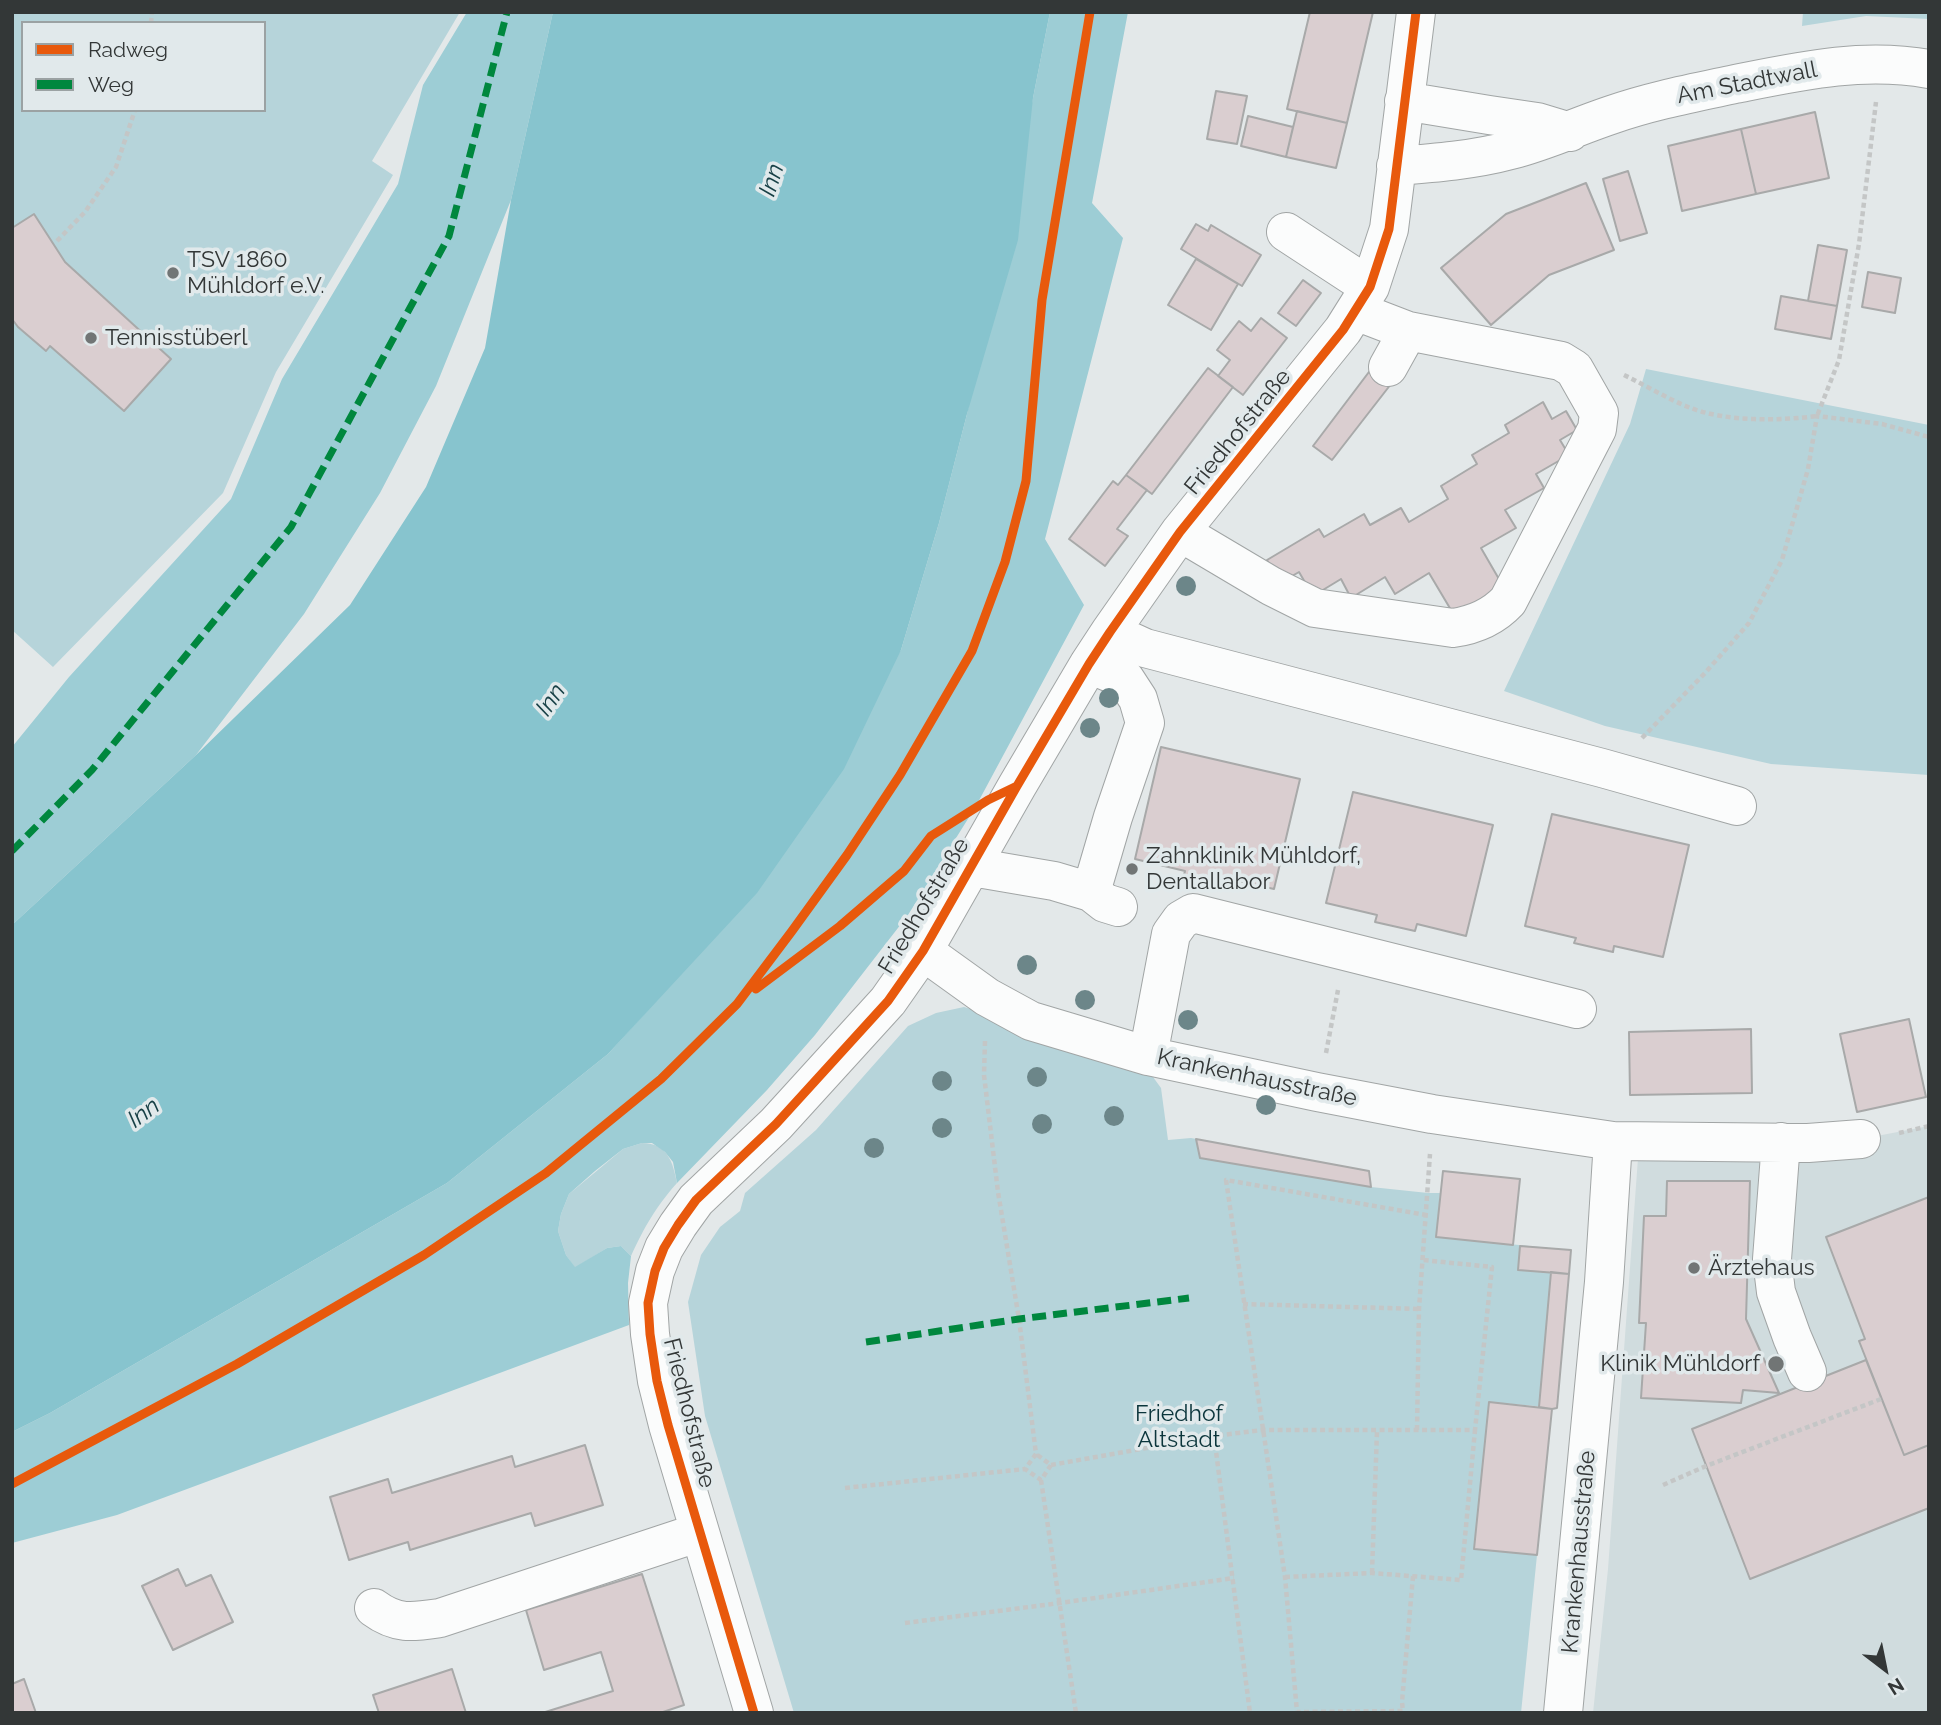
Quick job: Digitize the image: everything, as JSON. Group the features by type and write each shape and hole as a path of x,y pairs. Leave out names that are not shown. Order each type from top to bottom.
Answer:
{"street":[{"name":"Friedhofstraße","path":"754,1713 657,1381 648,1303 655,1271 664,1248 696,1200 776,1124 888,1001 923,951 1110,632 1180,533 1318,363 1363,299 1389,229 1416,12"},
{"name":"Am Stadtwall","path":"1396,166 1449,162 1511,151 1570,132 1611,115 1682,95 1839,65 1880,63 1929,69"},
{"path":"1404,101 1537,122 1570,132"},
{"path":"1180,533 1271,586 1315,608 1453,628 1469,626 1499,610 1508,601 1597,429 1599,413 1574,369 1561,361 1408,331 1363,299 1286,232"},
{"path":"1388,367 1408,331"},
{"path":"1110,632 1145,648 1737,806"},
{"path":"972,867 1054,881 1105,899 1113,817 1145,723 1138,699 1125,679 1089,664"},
{"path":"1148,1056 1171,934 1181,920 1192,913 1577,1009"},
{"name":"Krankenhausstraße","path":"923,951 987,997 1031,1021 1148,1056 1432,1114 1614,1140 1808,1143 1861,1139"},
{"name":"Krankenhausstraße","path":"1563,1713 1604,1282 1614,1140"},
{"path":"1780,1142 1773,1259 1776,1293 1807,1372"},
{"path":"374,1608 385,1616 408,1622 440,1618 700,1532"}],"path":[{"path":"1602,768 1636,744 1749,623 1782,560 1808,469 1817,416 1839,360 1857,257 1880,63"},
{"path":"57,241 85,212 116,167 134,112"},
{"path":"1574,369 1614,370 1686,407 1710,414 1786,420 1817,416 1882,424 1929,436"},
{"path":"987,997 984,1074 998,1192 1019,1319 1036,1454 1024,1469"},
{"path":"1326,1054 1331,1029"},
{"path":"1417,1430 1419,1309 1432,1114"},
{"path":"1413,1576 1403,1711 1296,1712 1285,1577 1226,1180 1426,1215"},
{"path":"1285,1577 1372,1573 1461,1580 1492,1267 1423,1260"},
{"path":"1243,1304 1419,1309"},
{"path":"1663,1486 1706,1466 1881,1399"},
{"path":"1076,1713 1041,1480 1051,1465 1262,1430 1475,1430"},
{"path":"1372,1573 1377,1430"},
{"path":"1214,1436 1250,1713"},
{"path":"1036,1454 1051,1465"},
{"path":"845,1488 1024,1469 1041,1480"},
{"path":"905,1623 1234,1578"}],"shaded area":[{"path":"467,12 553,12 511,200 436,386 380,493 304,614 196,755 12,925 12,747 69,677 231,499 282,379 398,184 423,85"},
{"path":"1050,12 1128,12 1092,203 1123,238 1045,539 1084,605 976,806 908,915 815,1035 767,1090 677,1183 673,1162 665,1152 652,1143 642,1143 623,1149 569,1194 558,1231 566,1255 575,1267 607,1248 621,1246 631,1256 628,1283 629,1325 117,1515 12,1543 12,1432 50,1413 447,1183 608,1054 647,1011 901,650 939,523 967,414"},
{"name":"Klinik Mühldorf","path":"1929,1126 1929,1713 1593,1713 1608,1569 1638,1158 1861,1139"}],"green space":[{"name":"TSV 1860 Mühldorf e.V.","path":"12,12 460,12 372,161 393,175 276,372 223,493 53,667 12,630"},
{"path":"1803,12 1929,12 1929,19 1866,16 1802,26"},
{"path":"1646,369 1929,425 1929,775 1771,764 1605,726 1504,691 1630,424"},
{"name":"Friedhof Altstadt","path":"964,1007 997,1017 1048,1044 1153,1077 1161,1088 1168,1140 1191,1138 1369,1171 1371,1187 1440,1193 1436,1237 1571,1250 1557,1408 1490,1402 1474,1549 1537,1555 1521,1713 794,1713 705,1416 688,1302 701,1255 720,1227 740,1211 745,1193 816,1130 908,1026 936,1013"},
{"path":"642,1143 658,1146 663,1150 674,1168 677,1183 651,1218 631,1256 621,1246 607,1248 575,1268 566,1255 558,1231 569,1194 623,1149"}],"water":[{"name":"Inn","path":"553,12 1050,12 1033,98 1018,240 901,650 844,769 757,893 608,1054 447,1183 50,1413 12,1432 12,925 196,755 350,605 426,487 485,348 511,200"}],"building":[{"path":"1310,12 1373,12 1347,123 1287,109"},
{"path":"1216,91 1247,96 1237,144 1207,139"},
{"path":"1297,111 1347,123 1336,168 1286,157"},
{"path":"1815,112 1829,178 1756,194 1741,129"},
{"path":"1248,116 1293,127 1286,157 1241,146"},
{"path":"1741,129 1756,194 1682,211 1668,146"},
{"path":"1628,171 1647,233 1620,241 1603,179"},
{"path":"1586,183 1614,250 1549,275 1491,325 1441,268 1506,214"},
{"path":"34,214 65,262 171,359 124,411 50,346 46,351 12,319 12,228"},
{"path":"1196,224 1208,231 1211,225 1261,255 1242,286 1181,249"},
{"path":"1818,245 1847,250 1837,306 1808,301"},
{"path":"1196,259 1238,284 1211,330 1168,305"},
{"path":"1868,272 1901,278 1895,313 1862,307"},
{"path":"1303,280 1321,293 1296,326 1278,313"},
{"path":"1781,296 1837,306 1831,339 1775,329"},
{"path":"1261,318 1287,338 1243,395 1218,376 1230,360 1217,350 1239,321 1251,331"},
{"path":"1378,360 1398,375 1332,460 1313,446"},
{"path":"1208,368 1233,387 1152,494 1126,475"},
{"path":"1543,402 1552,419 1566,411 1577,430 1560,440 1569,455 1536,474 1544,488 1505,510 1516,528 1481,548 1503,586 1454,615 1429,573 1395,594 1385,577 1351,598 1341,579 1313,596 1299,572 1280,583 1267,560 1319,529 1324,537 1364,514 1370,525 1401,508 1409,522 1448,499 1441,486 1477,464 1472,455 1509,433 1505,425"},
{"path":"1126,475 1147,490 1117,529 1128,536 1105,566 1069,539 1113,481 1118,485"},
{"path":"1161,747 1300,779 1274,889 1225,878 1224,884 1184,875 1185,871 1135,859"},
{"path":"1353,792 1493,825 1466,936 1417,924 1415,931 1375,922 1377,915 1326,903"},
{"path":"1552,814 1689,845 1663,957 1614,946 1613,952 1574,943 1576,938 1525,926"},
{"path":"1909,1019 1926,1097 1857,1112 1840,1034"},
{"path":"1751,1029 1752,1093 1630,1095 1629,1032"},
{"path":"1196,1139 1369,1171 1371,1187 1200,1158"},
{"path":"1443,1171 1520,1179 1513,1245 1436,1237"},
{"name":"Ärztehaus","path":"1667,1181 1750,1181 1746,1319 1779,1393 1743,1390 1741,1403 1641,1398 1646,1323 1639,1323 1644,1216 1666,1216"},
{"path":"1929,1197 1929,1445 1904,1455 1859,1341 1865,1339 1826,1237"},
{"path":"1520,1246 1571,1250 1569,1274 1518,1270"},
{"path":"1551,1272 1569,1274 1557,1408 1552,1409 1539,1407"},
{"path":"1866,1360 1904,1455 1929,1445 1929,1508 1750,1579 1692,1429"},
{"path":"1489,1402 1552,1409 1537,1555 1474,1549"},
{"path":"585,1445 603,1505 535,1526 531,1513 410,1550 408,1542 349,1560 330,1497 388,1479 392,1493 512,1456 515,1467"},
{"path":"178,1569 186,1586 211,1575 233,1622 173,1650 142,1586"},
{"path":"642,1574 684,1705 660,1713 542,1713 613,1691 601,1652 544,1670 526,1610"},
{"path":"452,1669 466,1713 379,1713 373,1695"},
{"path":"24,1679 36,1713 12,1713 12,1684"}],"marked path":[{"path":"12,851 92,770 291,527 449,236 507,12"},
{"path":"866,1342 1019,1319 1189,1298"}],"cycle path":[{"path":"12,1484 237,1364 424,1255 546,1173 661,1079 737,1004 792,931 900,775 972,651 1005,562 1026,481 1042,300 1090,12"},
{"path":"754,1713 657,1381 648,1303 655,1271 664,1248 696,1200 776,1124 888,1001 923,951 1017,786 1110,632 1180,532 1343,330 1370,287 1389,229 1416,12"},
{"path":"756,989 840,926 904,871 931,836 988,800 1017,786"}],"place":[{"name":"TSV 1860 Mühldorf e.V.","path":"173,273"},
{"name":"Tennisstüberl","path":"91,338"},
{"name":"Zahnklinik Mühldorf, Dentallabor","path":"1132,869"},
{"name":"Ärztehaus","path":"1694,1268"},
{"name":"Klinik Mühldorf","path":"1776,1364"}]}
